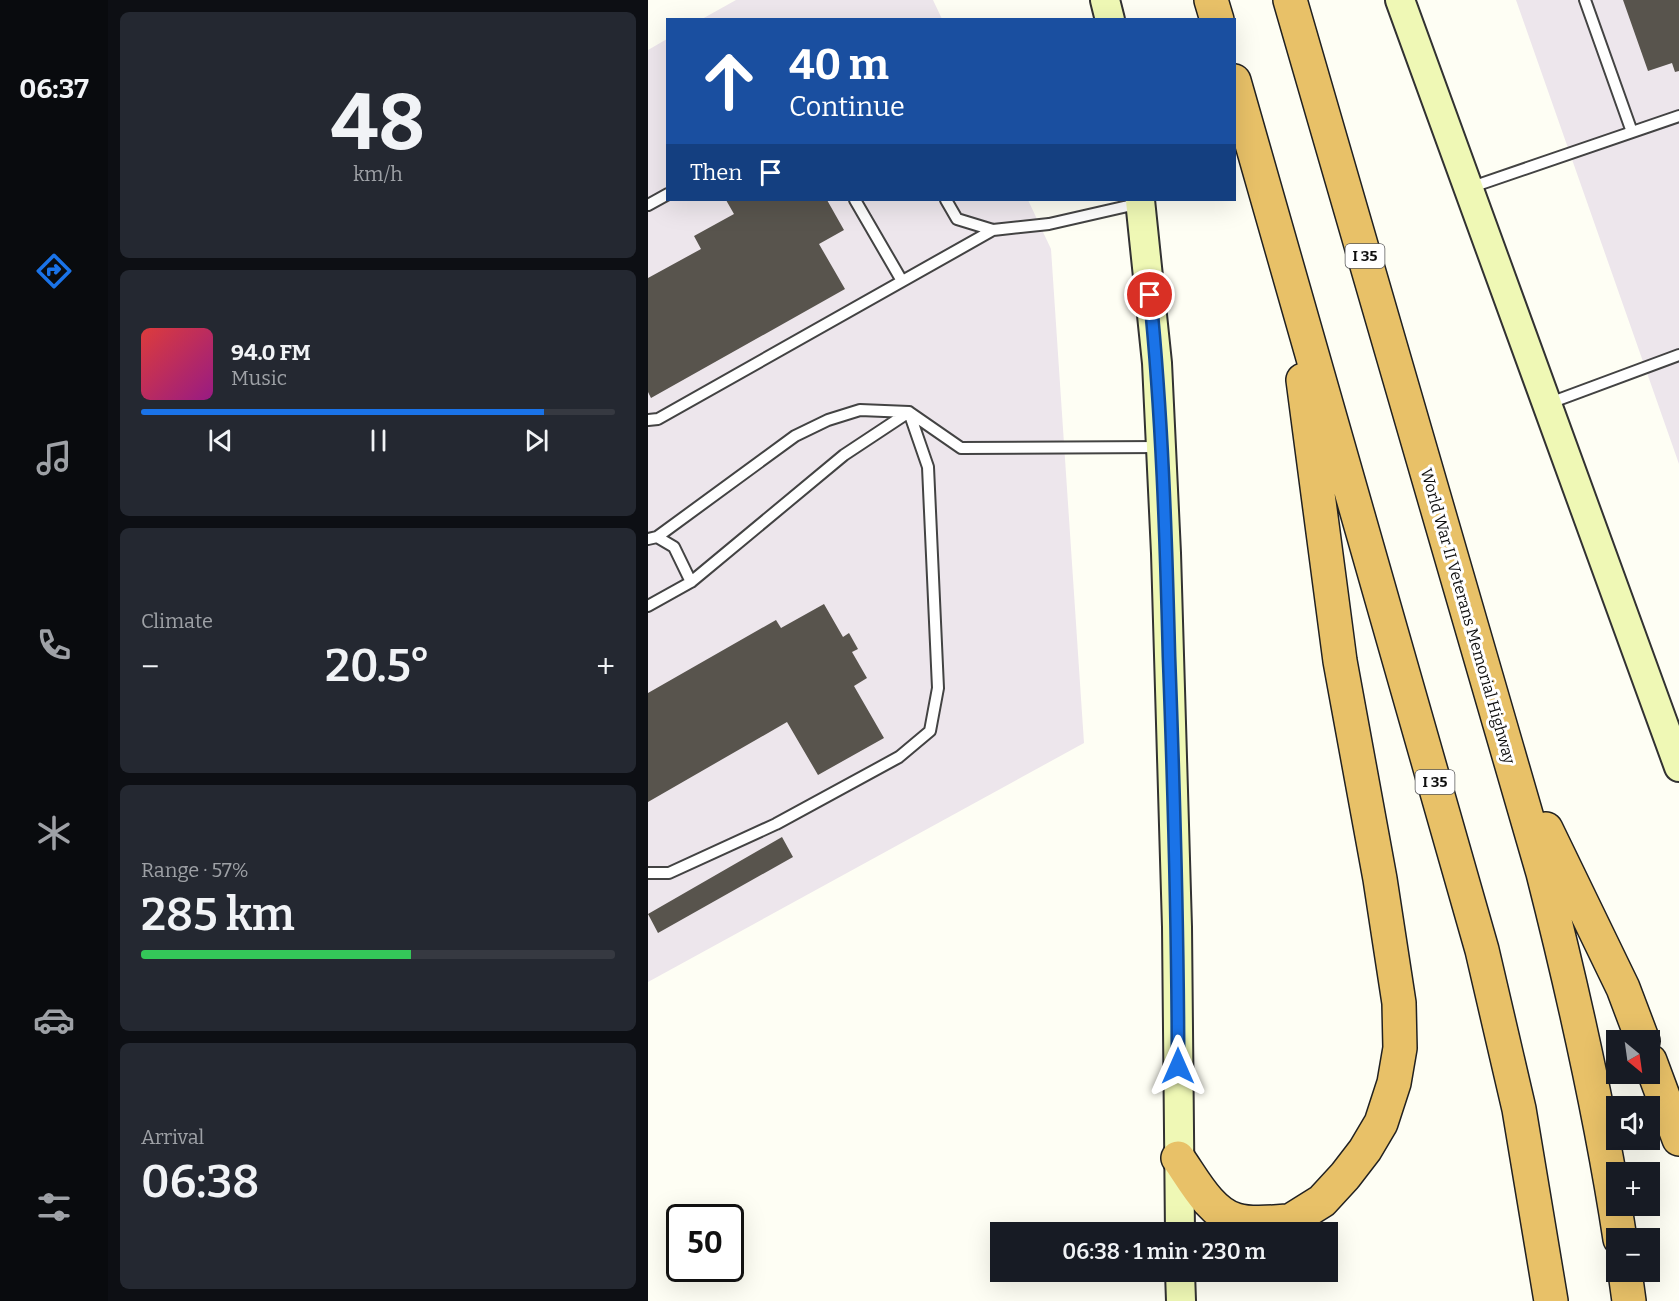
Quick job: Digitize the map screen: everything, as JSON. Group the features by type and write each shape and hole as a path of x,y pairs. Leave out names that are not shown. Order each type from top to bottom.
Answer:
{"highway":[{"path":"1211,0 1216,18"},
{"name":"World War II Veterans Memorial Highway","path":"1290,0 1502,738 1543,873 1575,1000 1607,1152 1618,1228"},
{"name":"I 35","path":"1236,88 1482,950 1519,1109 1551,1301"},
{"path":"1285,1222 1322,1200 1365,1150 1381,1123 1394,1083 1400,1048 1399,1003 1380,879 1340,661 1289,271"},
{"path":"1502,738 1623,988 1639,1030"},
{"path":"1659,1084 1679,1139"},
{"path":"1178,1158 1222,1214 1247,1222"},
{"path":"1626,1282 1629,1301"}],"main road":[{"path":"1105,0 1110,18"},
{"path":"1400,0 1679,768"},
{"path":"1141,201 1157,363 1167,577 1177,927 1179,1222"},
{"path":"1180,1282 1181,1301"}],"lane":[{"path":"1586,0 1632,132"},
{"path":"1468,189 1679,116"},
{"path":"648,205 666,195"},
{"path":"856,201 902,281"},
{"path":"947,201 957,219 993,230"},
{"path":"648,420 658,419 993,230 1048,224 1141,201"},
{"path":"1546,404 1677,355 1679,368"},
{"path":"652,538 795,436 828,420 860,410 909,412 961,448 1161,447"},
{"path":"648,606 691,582 844,455 909,412"},
{"path":"648,873 669,873 776,824 899,757 930,730 938,688 928,467 909,412"},
{"path":"652,538 674,547 691,582"}],"shaded area":[{"path":"736,0 933,0 942,18 704,18"},
{"path":"1516,0 1679,0 1679,464"},
{"path":"666,40 666,201 1028,201 1051,249 1084,743 648,982 648,50"}],"building":[{"path":"1623,0 1679,0 1679,71 1675,72 1672,63 1648,71"},
{"path":"727,201 828,201 844,230 819,244 845,289 651,398 648,392 648,278 701,249 694,236 734,214"},
{"path":"824,604 843,637 849,633 858,649 852,652 867,678 854,686 884,738 818,775 787,722 648,802 648,693 776,620 781,628"},
{"path":"782,837 793,857 658,933 648,914"}],"route":[{"path":"1150,295 1157,363 1167,577 1178,1066"}]}
